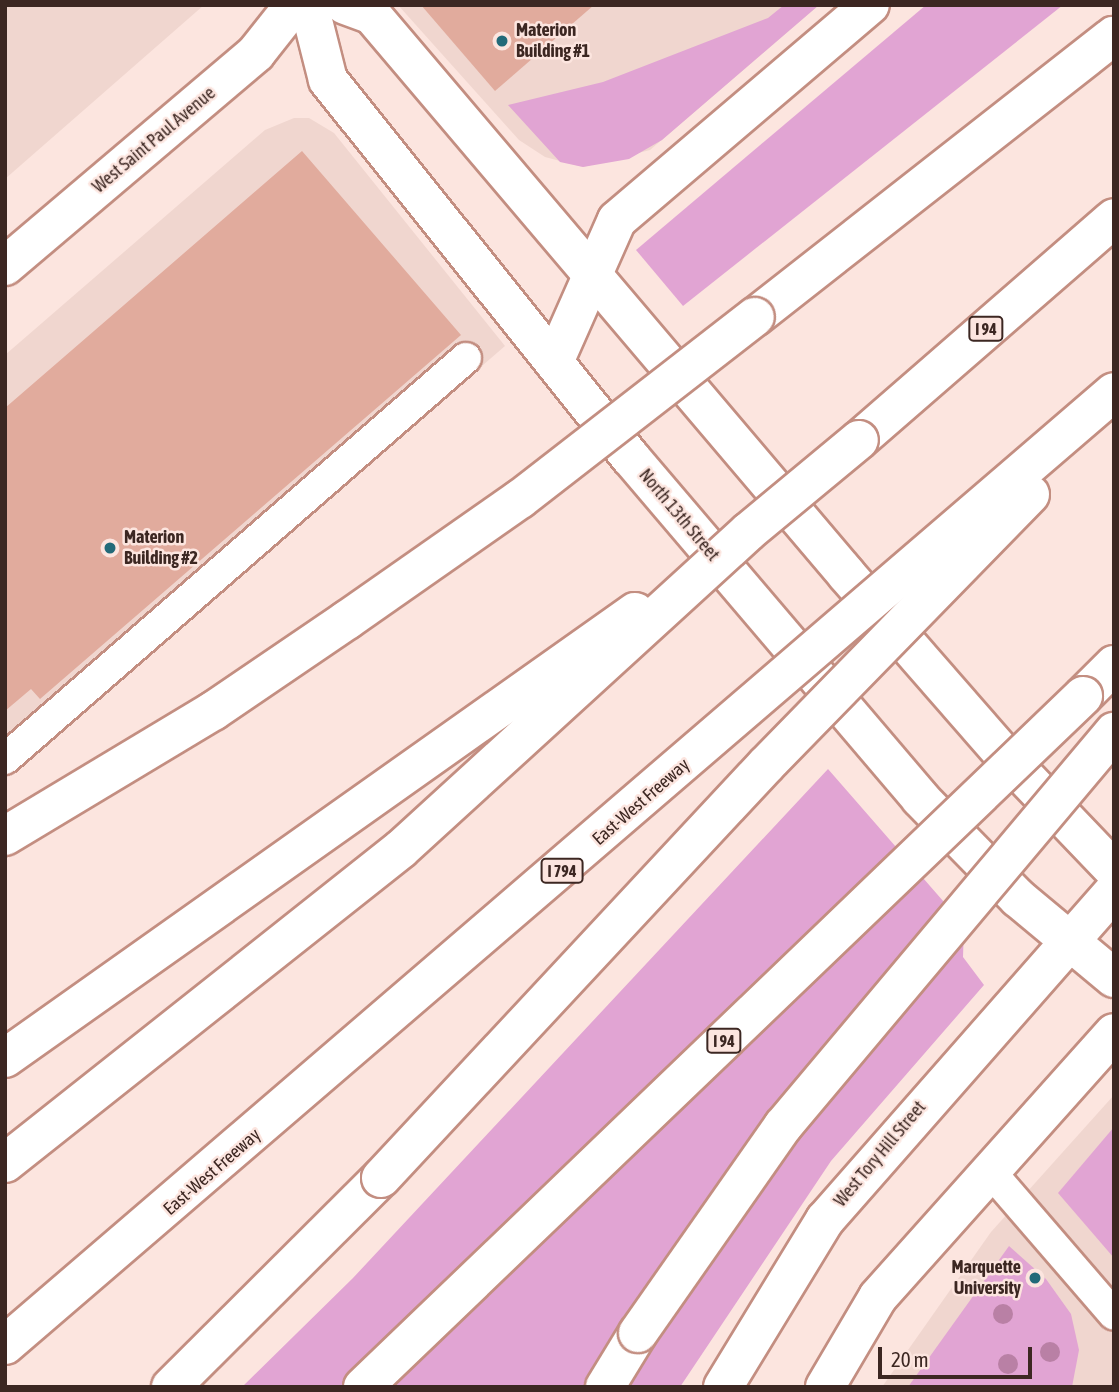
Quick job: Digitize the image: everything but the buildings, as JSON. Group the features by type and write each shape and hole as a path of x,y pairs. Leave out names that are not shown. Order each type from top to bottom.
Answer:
{"main road":[{"name":"West Saint Paul Avenue","path":"5,266 256,53 294,5"},
{"name":"North 13th Street","path":"309,5 328,80 554,362 920,798 1065,941 1114,978"},
{"path":"345,5 372,15 1005,756 1114,870"},
{"path":"554,362 617,220 870,5"},
{"path":"5,836 213,711 520,499 1114,36"},
{"name":"I 94","path":"5,1058 748,532 859,440 1114,218"},
{"name":"East-West Freeway","path":"5,1345 1114,392"},
{"path":"171,1387 381,1178 765,765 1114,408"},
{"path":"5,1163 401,849 748,532"},
{"name":"I 94","path":"363,1387 1114,665"},
{"path":"605,1387 783,1126 1114,732"},
{"name":"West Tory Hill Street","path":"723,1387 825,1220 1065,941 1114,891"},
{"path":"825,1387 878,1297 1114,1033"}],"lane":[{"path":"5,759 466,358"},
{"path":"989,1170 1114,1315"}],"shaded area":[{"path":"5,5 204,5 5,179"},
{"path":"398,5 819,5 650,150 583,167 545,157 519,140"},
{"path":"784,5 819,5 662,140 629,159 583,167 560,162 508,105 603,82 768,18"},
{"path":"926,5 1063,5 683,306 636,250"},
{"name":"Materion Building #2","path":"294,118 309,118 334,133 505,346 5,778 5,355 265,130"},
{"path":"828,769 964,925 963,957 984,985 831,1161 680,1387 242,1387 353,1278"},
{"name":"Marquette University","path":"1114,1095 1114,1387 882,1387 991,1232"},
{"path":"1114,1127 1114,1258 1058,1193"},
{"path":"1009,1246 1046,1279 1071,1314 1079,1350 1072,1387 908,1387"}],"place":[{"name":"Materion Building #1","path":"502,41"},
{"name":"Materion Building #2","path":"110,548"},
{"name":"Marquette University","path":"1035,1278"}]}
